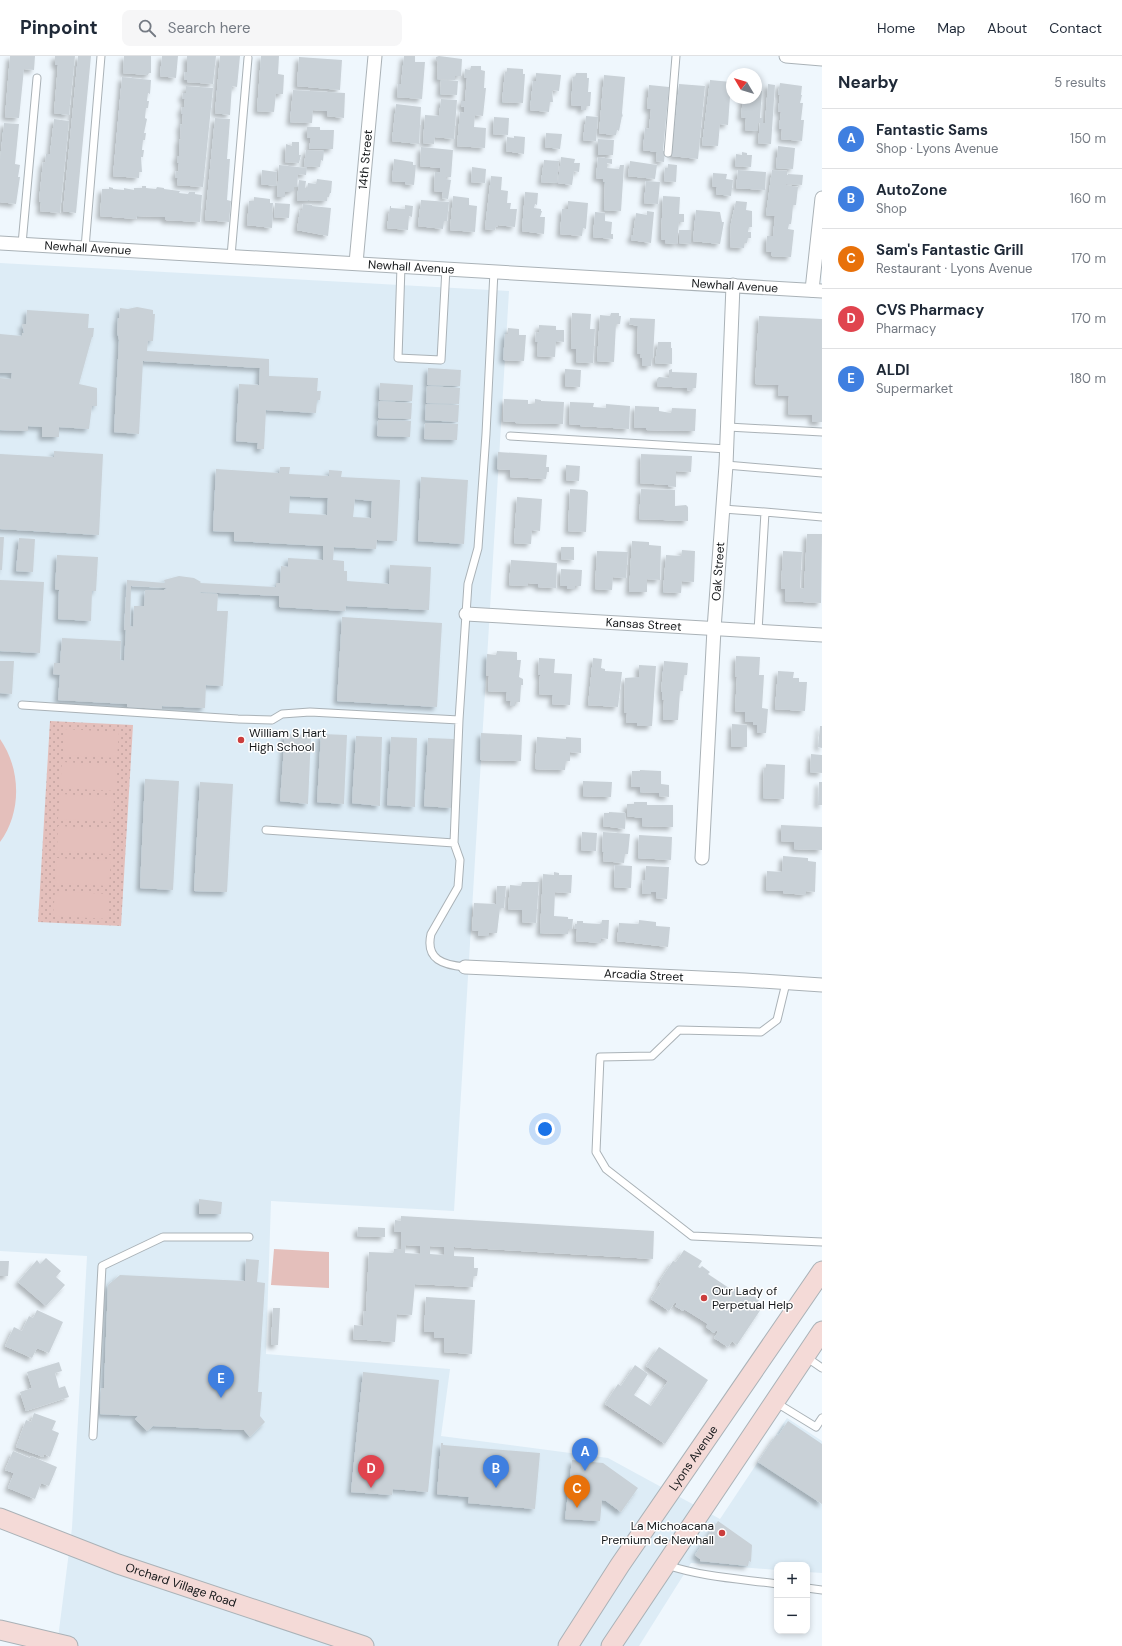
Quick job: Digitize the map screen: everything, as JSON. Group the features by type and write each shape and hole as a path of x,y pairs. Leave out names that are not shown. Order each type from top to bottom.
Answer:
{"main road":[{"name":"Lyons Avenue","path":"568,1646 620,1565 822,1271"},
{"path":"611,1646 822,1331"},
{"name":"Orchard Village Road","path":"0,1518 118,1564 364,1646"},
{"path":"0,1630 68,1646"}],"street":[{"name":"14th Street","path":"356,263 375,56"},
{"path":"786,56 822,59"},
{"path":"817,290 822,198"},
{"name":"Newhall Avenue","path":"0,243 817,290"},
{"name":"Oak Street","path":"702,858 714,629 726,465 733,285"},
{"name":"Kansas Street","path":"466,614 822,635"},
{"name":"Arcadia Street","path":"466,968 822,985"}],"lane":[{"path":"85,248 101,56"},
{"path":"668,153 676,56"},
{"path":"231,256 248,58"},
{"path":"22,244 37,78"},
{"path":"401,266 398,358 441,360 446,268"},
{"path":"466,968 452,966 439,960 431,951 429,942 431,934 458,887 460,860 454,843 459,720 468,584 478,548 486,434 494,271"},
{"path":"728,427 822,432"},
{"path":"510,436 726,449"},
{"path":"726,465 822,473"},
{"path":"723,509 822,517"},
{"path":"758,631 765,512"},
{"path":"22,705 238,719 272,720 282,714 310,712 459,720"},
{"path":"266,830 454,843"},
{"path":"786,983 777,1020 761,1032 679,1030 652,1056 600,1057 596,1152 606,1169 692,1236 822,1242"},
{"path":"93,1436 102,1266 163,1237 249,1237"},
{"path":"805,1356 822,1368"},
{"path":"775,1402 816,1427 822,1418"},
{"path":"665,1564 681,1570 774,1584"},
{"path":"810,1588 822,1590"}],"shaded area":[{"name":"William S Hart High School","path":"0,263 509,291 454,1211 271,1201 266,1354 450,1369 441,1436 608,1458 720,1519 787,1418 822,1441 822,1573 810,1572 810,1562 774,1562 774,1570 691,1563 639,1646 57,1646 72,1528 87,1256 0,1251"},
{"path":"50,721 133,725 121,926 38,922"},
{"path":"64,729 119,732 117,758 63,755"},
{"path":"0,739 12,764 16,790 12,817 0,842"},
{"path":"62,762 116,765 115,791 60,788"},
{"path":"60,794 114,797 113,822 58,819"},
{"path":"58,826 113,829 111,854 57,851"},
{"path":"57,858 111,861 109,886 55,883"},
{"path":"55,891 109,894 108,919 53,916"},
{"path":"274,1249 329,1252 329,1288 271,1285"}],"building":[{"path":"10,56 35,56 34,70 24,69 19,118 5,117"},
{"path":"55,56 75,56 69,115 54,113 58,65 55,65"},
{"path":"78,56 91,56 76,213 63,211"},
{"path":"124,56 151,56 151,73 148,75 123,73"},
{"path":"162,56 178,56 176,78 160,76"},
{"path":"187,56 216,56 213,84 187,82 187,80 184,80 185,72 187,72"},
{"path":"220,56 240,56 237,87 232,86 230,115 215,113"},
{"path":"261,56 279,56 278,74 284,75 283,94 276,94 274,112 257,111"},
{"path":"404,56 415,56 415,62 425,62 422,99 397,97 398,84 401,84"},
{"path":"439,56 462,59 461,76 455,76 455,80 437,79 438,61 436,61 436,57"},
{"path":"299,57 342,60 340,90 297,86"},
{"path":"471,66 481,66 481,70 485,71 484,88 486,88 483,116 475,115 474,127 486,128 485,148 457,146 460,112 464,113 464,107 461,106 461,101 465,101 467,78 464,78 465,69 470,70"},
{"path":"507,68 523,69 523,74 525,74 523,103 502,102 505,72 507,72"},
{"path":"536,73 561,75 559,91 552,90 553,102 550,102 549,112 530,110 533,81 536,81"},
{"path":"576,73 587,73 587,78 589,78 588,92 591,92 590,106 586,106 586,110 581,110 581,106 571,105 573,77 575,77"},
{"path":"604,75 625,77 623,117 622,116 619,131 617,130 616,135 599,133"},
{"path":"122,77 151,80 150,94 148,93 147,101 149,101 148,108 146,108 145,118 147,119 144,133 146,133 145,140 143,140 142,150 144,150 143,157 141,157 142,172 139,172 139,178 113,176"},
{"path":"441,80 458,81 457,95 440,94"},
{"path":"710,80 726,82 726,104 729,104 728,125 720,124 718,146 702,145"},
{"path":"780,83 802,86 800,103 803,103 801,120 804,120 802,141 781,139 782,129 779,128 781,112 778,111 780,95 778,94"},
{"path":"679,84 705,86 698,159 672,156"},
{"path":"768,84 775,85 771,144 758,143 760,123 758,123 758,131 745,130 746,118 741,117 742,104 761,104 760,118 763,118 763,123 765,123"},
{"path":"649,85 669,87 663,151 665,151 664,162 656,161 657,152 643,150 645,128 649,129 651,109 647,109"},
{"path":"186,86 213,88 203,187 177,185 178,178 175,178 176,171 178,172 179,163 177,163 177,156 179,156 179,139 181,140 180,124 182,125 183,114 181,114 185,99 182,99 183,93 186,93"},
{"path":"293,90 345,93 344,118 327,116 327,111 313,110 312,123 290,122"},
{"path":"441,99 457,100 454,139 435,137 434,144 423,143 425,115 439,116"},
{"path":"396,104 421,107 419,144 392,141"},
{"path":"586,116 598,117 596,141 583,140"},
{"path":"494,117 509,118 508,135 493,134"},
{"path":"215,118 230,119 227,159 230,159 227,200 231,201 229,222 205,220"},
{"path":"54,119 69,121 60,213 40,211 41,202 39,201 43,162 45,163 46,154 50,154"},
{"path":"4,123 19,124 15,164 20,165 18,177 20,177 16,204 0,202 0,160"},
{"path":"307,127 320,127 320,130 334,130 333,149 309,148 311,138 307,138"},
{"path":"546,133 562,134 560,149 545,147"},
{"path":"514,136 525,137 524,154 506,151 507,137 514,138"},
{"path":"598,139 614,140 613,155 598,155"},
{"path":"292,142 299,142 299,155 301,155 299,163 285,162 286,144 292,146"},
{"path":"778,146 795,148 793,169 776,168"},
{"path":"421,147 453,150 451,177 446,177 446,179 451,180 448,199 442,198 443,192 434,191 435,172 440,172 440,168 420,166"},
{"path":"306,150 324,151 323,161 321,160 320,167 304,166"},
{"path":"742,152 747,153 747,155 752,155 751,167 735,166 736,154 742,155"},
{"path":"561,157 575,159 574,163 580,163 579,172 574,171 572,185 558,183"},
{"path":"598,157 612,159 612,164 607,163 607,168 619,169 620,165 624,165 621,211 604,210 605,182 603,179 596,178"},
{"path":"394,159 413,162 413,165 416,165 414,185 405,184 406,182 392,181"},
{"path":"544,160 559,161 557,183 541,182"},
{"path":"630,161 657,165 655,179 628,176"},
{"path":"668,164 677,165 676,182 664,181 665,168 668,168"},
{"path":"279,165 307,168 306,175 298,174 297,187 294,187 294,191 285,192 285,197 277,197"},
{"path":"472,167 486,169 485,183 471,182"},
{"path":"262,170 277,172 276,186 261,184"},
{"path":"738,170 766,172 765,190 736,188"},
{"path":"772,170 787,171 787,175 803,175 802,185 786,184 798,187 796,205 793,205 791,224 789,224 788,229 794,230 791,257 771,256 772,252 766,251 767,236 773,236 775,216 766,215"},
{"path":"713,173 727,174 726,179 733,180 731,196 716,194 717,187 712,186"},
{"path":"491,176 502,177 501,190 508,191 507,203 511,203 510,209 517,209 515,227 498,225 498,227 496,226 495,230 485,229"},
{"path":"317,179 332,181 331,193 329,197 327,197 327,201 297,201 299,180 306,181 305,188 307,188 308,183 316,184"},
{"path":"646,181 660,182 658,204 644,203"},
{"path":"142,186 146,186 146,188 156,189 157,187 180,191 179,193 188,194 189,192 195,192 195,194 202,195 200,222 165,220 165,217 137,216 136,219 100,216 102,189 109,189 109,187 113,189 124,190 124,188 134,190 134,188 142,188"},
{"path":"525,192 538,193 537,205 535,204 534,208 541,209 542,211 540,217 545,217 544,234 522,231"},
{"path":"453,196 469,198 469,205 477,206 475,232 450,230"},
{"path":"663,196 680,197 679,214 684,214 684,222 679,222 677,244 665,243 665,240 661,239"},
{"path":"254,197 270,199 270,203 273,203 272,228 247,225 249,201 254,201"},
{"path":"421,200 449,202 447,221 444,221 443,229 418,226"},
{"path":"568,201 588,203 586,229 583,228 582,236 560,234 562,209 568,209"},
{"path":"736,201 747,202 746,210 752,211 752,227 749,227 748,232 751,232 751,238 748,238 747,243 744,243 744,248 730,247 731,223"},
{"path":"275,203 290,204 289,218 274,217"},
{"path":"303,204 331,208 328,236 297,230 300,210 302,210"},
{"path":"405,205 413,206 412,217 409,216 408,230 387,228 390,206 391,208 405,209"},
{"path":"696,210 720,212 722,222 724,222 720,244 693,241"},
{"path":"647,211 654,212 651,243 631,240 636,213 647,215"},
{"path":"595,212 605,213 605,221 612,222 611,234 613,234 613,239 593,237"},
{"path":"679,230 691,230 691,244 679,243"},
{"path":"137,307 153,310 153,314 155,314 153,341 148,341 147,351 269,359 269,376 318,378 317,391 321,391 320,400 317,400 316,413 266,410 264,449 257,449 258,443 236,441 239,384 259,385 260,368 143,361 139,434 114,432 119,340 117,332 118,318 120,308 128,309"},
{"path":"27,310 89,314 88,328 94,328 93,337 79,384 97,388 97,406 92,406 89,429 59,427 59,437 42,437 42,427 28,426 28,431 0,430 0,378 11,379 12,373 0,373 0,334 22,336 22,333 24,333 22,324 26,324"},
{"path":"572,313 591,314 590,329 595,329 593,363 576,362 576,349 571,349"},
{"path":"611,313 619,313 619,316 621,316 620,324 616,324 614,362 597,361 600,315 610,316"},
{"path":"759,316 822,319 822,422 812,422 812,415 788,414 789,396 778,396 779,385 755,384"},
{"path":"630,318 655,319 653,358 651,366 642,366 642,358 640,358 641,354 637,354 638,326 629,324"},
{"path":"539,325 556,326 556,330 564,330 564,342 556,341 555,357 537,356 538,342 535,342 536,332 539,333"},
{"path":"508,328 519,329 519,335 526,335 524,361 503,360 505,334 508,334"},
{"path":"658,342 671,342 672,364 655,363"},
{"path":"428,368 461,370 460,386 427,385"},
{"path":"565,369 581,370 580,387 565,386"},
{"path":"672,369 672,372 697,373 696,388 692,388 692,391 687,390 687,388 657,386 657,379 659,377 669,378 669,370"},
{"path":"380,383 413,385 412,401 379,400"},
{"path":"427,386 460,388 459,404 426,403"},
{"path":"504,399 528,400 528,404 535,404 535,399 541,401 564,402 563,424 515,423 503,421"},
{"path":"379,401 412,403 411,419 378,418"},
{"path":"570,402 594,403 593,407 606,408 606,404 630,406 629,429 569,424"},
{"path":"426,404 459,405 458,422 425,420"},
{"path":"635,406 659,407 659,411 671,413 672,408 696,409 695,431 646,430 646,428 634,428"},
{"path":"378,420 411,421 410,437 377,436"},
{"path":"425,423 458,424 457,440 424,439"},
{"path":"54,451 103,454 99,535 0,529 0,454 54,457"},
{"path":"498,452 547,455 546,467 549,467 549,472 547,472 546,479 510,477 510,470 497,469"},
{"path":"641,454 692,456 691,472 676,471 676,487 640,483"},
{"path":"566,465 580,466 579,481 566,480"},
{"path":"280,467 290,467 289,474 329,476 329,470 342,471 341,477 400,480 397,541 377,540 376,549 334,547 333,560 344,561 344,571 347,571 347,581 389,584 390,565 431,567 429,610 346,606 345,611 279,607 279,596 200,592 218,594 217,611 228,611 223,686 206,685 205,708 162,706 162,709 127,707 127,704 58,700 60,675 53,674 54,663 60,663 62,638 121,641 120,660 124,661 127,580 165,583 164,580 179,576 194,578 201,582 200,583 276,587 276,583 280,583 281,566 288,567 288,558 323,560 323,546 234,541 234,532 213,531 216,469 279,473","holes":["290,496 328,498 327,515 289,513","355,499 372,501 371,518 353,517","131,586 167,588 164,590 145,590 144,606 134,606 133,627 130,626"]},
{"path":"421,477 468,480 464,544 418,541"},
{"path":"570,489 585,490 588,492 586,532 568,531"},
{"path":"641,489 675,490 675,506 686,505 688,507 688,521 639,519"},
{"path":"517,497 542,499 540,531 532,530 531,544 514,543"},
{"path":"807,534 822,534 821,603 785,601 785,589 781,589 783,551 802,552 800,588 804,589"},
{"path":"0,537 4,537 2,570 0,570"},
{"path":"19,538 35,539 33,572 16,571"},
{"path":"632,541 649,542 649,545 661,546 660,580 647,579 647,592 629,592"},
{"path":"561,547 574,547 574,560 561,559"},
{"path":"682,550 695,551 694,582 682,581 681,593 663,592 666,555 681,556"},
{"path":"597,551 628,552 626,578 613,577 612,590 595,589"},
{"path":"57,555 98,557 96,591 92,591 91,621 58,619 59,590 55,589"},
{"path":"511,560 557,563 556,588 538,587 538,584 528,583 528,586 509,585"},
{"path":"561,569 582,570 581,586 575,586 575,589 567,589 567,586 560,586"},
{"path":"0,580 44,582 40,653 0,651"},
{"path":"342,617 442,623 437,707 337,701"},
{"path":"497,651 517,652 517,660 521,660 519,677 523,679 523,685 521,685 520,702 515,702 515,706 510,706 511,701 506,701 507,692 488,691 489,676 486,676 487,654 496,655"},
{"path":"736,656 760,657 759,675 764,675 762,708 768,709 766,733 757,733 757,725 753,725 753,722 745,722 745,712 735,711 737,677 735,677"},
{"path":"539,658 555,659 554,673 572,674 570,705 552,704 553,695 539,694"},
{"path":"593,658 602,659 601,668 605,669 605,671 622,672 618,707 588,705"},
{"path":"0,661 14,661 12,694 0,693"},
{"path":"664,661 688,663 687,675 684,675 683,691 680,691 678,720 663,720 664,700 662,700 661,692"},
{"path":"639,665 656,666 652,726 637,726 637,723 626,723 627,713 624,713 625,678 639,677"},
{"path":"778,671 794,672 793,678 799,678 799,682 807,682 805,711 775,709"},
{"path":"732,724 747,725 747,747 731,747"},
{"path":"820,726 822,726 822,748 818,747"},
{"path":"481,733 522,735 521,761 480,760"},
{"path":"285,734 311,735 308,804 280,801"},
{"path":"321,734 347,735 344,804 317,802"},
{"path":"356,736 382,737 380,806 352,803"},
{"path":"391,737 417,738 415,807 387,805"},
{"path":"537,737 566,739 566,737 581,738 581,753 570,752 570,761 566,761 565,770 535,769"},
{"path":"428,738 454,739 452,808 424,806"},
{"path":"811,754 822,755 822,773 810,772"},
{"path":"766,764 785,765 784,799 763,798 764,769 766,769"},
{"path":"632,771 661,771 661,784 669,785 669,797 659,796 659,793 640,792 640,787 631,787"},
{"path":"145,779 179,781 173,890 140,888"},
{"path":"583,781 612,782 611,797 583,796"},
{"path":"200,782 233,784 227,892 194,891"},
{"path":"819,782 822,782 822,805 818,805"},
{"path":"634,802 647,802 647,805 673,805 673,827 642,826 642,818 627,816 627,804 634,804"},
{"path":"604,813 626,813 625,829 603,826"},
{"path":"781,825 822,827 822,850 794,849 794,842 781,841"},
{"path":"582,832 597,833 596,851 581,850"},
{"path":"603,832 630,834 628,854 625,854 624,863 603,861"},
{"path":"639,835 672,837 671,860 638,858"},
{"path":"783,856 808,858 808,861 816,862 815,892 806,891 806,895 783,893 784,891 766,890 767,871 782,872"},
{"path":"615,865 632,866 631,888 614,887"},
{"path":"646,866 669,867 667,899 656,898 656,892 651,892 651,894 642,894"},
{"path":"554,872 559,873 559,875 572,875 571,893 555,892 554,916 573,919 572,929 568,929 568,934 540,933 543,874 554,875"},
{"path":"522,882 539,882 536,923 522,922 522,910 508,909 510,885 521,886"},
{"path":"497,886 506,886 504,908 500,908 497,933 489,933 489,936 478,936 479,931 472,930 474,903 496,904"},
{"path":"602,920 609,920 608,939 601,938 601,943 576,941 577,929 574,929 577,921 583,921 583,923 601,924"},
{"path":"639,920 656,922 656,926 670,927 668,947 617,941 619,923 639,924"},
{"path":"199,1199 222,1202 221,1214 199,1214"},
{"path":"401,1216 654,1231 653,1259 454,1247 454,1256 474,1257 474,1268 478,1268 477,1276 473,1276 473,1287 415,1284 412,1315 397,1314 395,1342 353,1339 354,1325 363,1326 364,1311 366,1311 369,1252 394,1253 394,1249 401,1249 401,1232 394,1232 395,1220 401,1221","holes":["406,1245 420,1246 420,1254 405,1253","430,1246 444,1247 444,1255 430,1254"]},
{"path":"358,1227 385,1228 385,1237 357,1236"},
{"name":"Our Lady of Perpetual Help","path":"684,1250 702,1261 698,1267 700,1268 702,1266 710,1272 708,1274 732,1290 733,1288 741,1292 739,1294 742,1296 746,1290 759,1300 756,1305 761,1309 737,1345 732,1341 728,1347 714,1338 718,1332 716,1330 714,1333 706,1327 708,1324 684,1309 683,1311 675,1306 677,1304 675,1302 669,1311 651,1299 661,1283 659,1282 673,1261 676,1262"},
{"path":"46,1258 61,1271 56,1277 65,1285 46,1306 18,1282 37,1260 40,1264"},
{"path":"246,1259 259,1260 257,1282 265,1283 258,1392 262,1392 260,1416 265,1422 250,1437 244,1430 153,1426 147,1431 135,1419 138,1416 100,1414 101,1388 104,1388 108,1285 120,1275 245,1281"},
{"path":"0,1261 9,1261 8,1276 0,1276"},
{"path":"426,1297 475,1300 472,1354 444,1352 444,1338 434,1338 434,1332 424,1332"},
{"path":"273,1308 280,1308 278,1345 271,1345"},
{"path":"37,1310 63,1322 49,1353 37,1348 32,1358 5,1346 14,1327 22,1331 29,1316 33,1318"},
{"path":"659,1347 708,1380 665,1444 605,1404 618,1384 621,1386 635,1365 648,1374 634,1395 651,1406 668,1381 646,1366"},
{"path":"59,1362 62,1371 55,1373 59,1388 65,1386 69,1397 26,1411 20,1392 32,1388 27,1372"},
{"path":"363,1372 439,1380 428,1492 393,1489 392,1495 351,1492"},
{"path":"34,1413 56,1421 52,1430 59,1433 50,1457 44,1454 43,1457 16,1447 26,1420 31,1422"},
{"path":"788,1421 822,1444 822,1504 758,1462 777,1434 778,1436"},
{"path":"441,1443 443,1443 443,1445 540,1453 535,1509 468,1503 469,1497 437,1494"},
{"path":"13,1451 30,1458 31,1456 57,1467 49,1486 41,1483 35,1499 8,1488 14,1473 5,1470"},
{"path":"572,1460 603,1463 638,1488 621,1512 606,1501 602,1500 600,1521 565,1519"},
{"name":"La Michoacana Premium de Newhall","path":"718,1521 752,1545 751,1562 749,1561 748,1566 700,1561 700,1559 695,1555"}],"place":[{"name":"William S Hart High School","path":"241,740"},
{"name":"Our Lady of Perpetual Help","path":"704,1298"},
{"name":"ALDI","path":"221,1398"},
{"name":"Fantastic Sams","path":"585,1471"},
{"name":"CVS Pharmacy","path":"371,1488"},
{"name":"AutoZone","path":"496,1488"},
{"name":"Sam's Fantastic Grill","path":"577,1508"},
{"name":"La Michoacana Premium de Newhall","path":"722,1533"}]}
